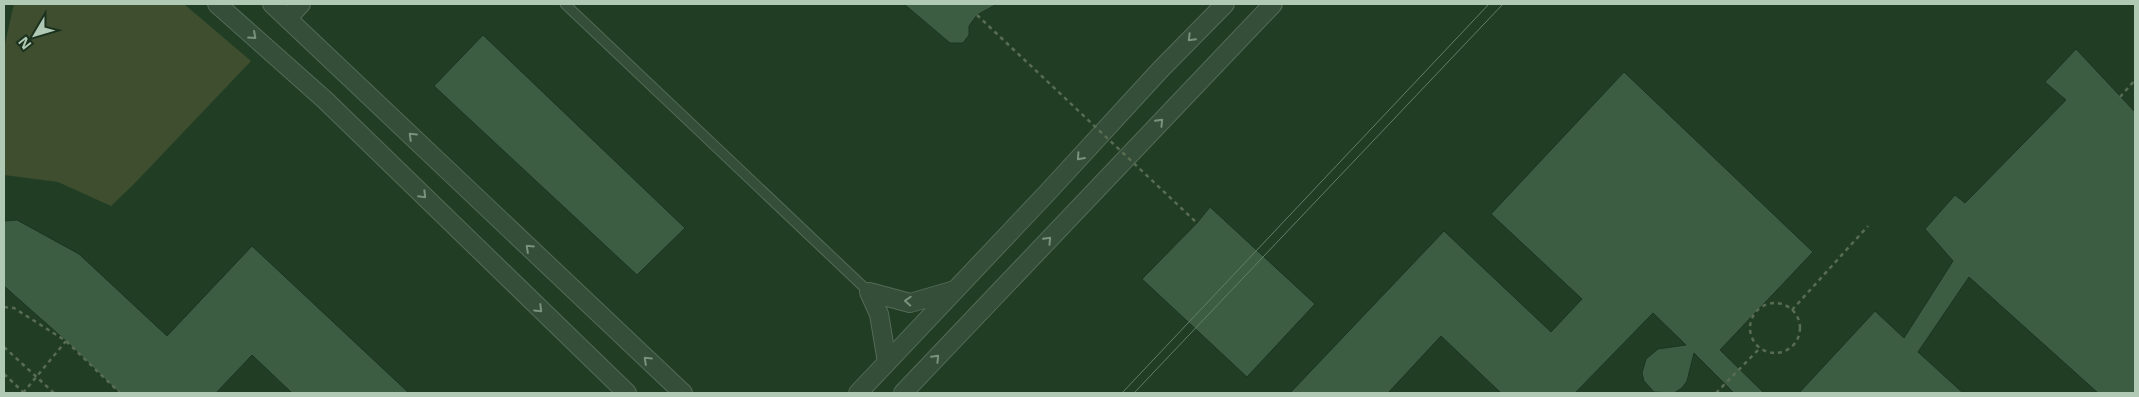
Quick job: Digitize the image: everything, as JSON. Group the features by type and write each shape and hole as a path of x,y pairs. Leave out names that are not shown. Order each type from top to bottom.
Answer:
{"street":[{"path":"217,4 325,100 627,393"},
{"path":"272,4 683,393"},
{"path":"288,18 301,4"},
{"path":"858,393 1161,69 1225,4"},
{"path":"903,393 1273,4"},
{"path":"869,292 910,303 955,290"},
{"path":"869,292 879,314 887,362"}],"lane":[{"path":"565,4 869,292"}],"path":[{"path":"977,15 1197,223"},
{"path":"2120,97 2135,80"},
{"path":"1792,310 1868,226"},
{"path":"1772,303 1780,303 1792,310 1799,319 1800,327 1796,343 1790,348 1775,354 1760,348 1754,342 1750,326 1757,310 1772,303"},
{"path":"4,307 14,308 66,341 120,393"},
{"path":"4,374 24,393 35,376 66,341"},
{"path":"4,347 54,393"},
{"path":"1716,393 1760,348"}],"green space":[{"path":"14,4 184,4 251,61 111,206 58,182 4,175 4,48"}],"building":[{"path":"904,4 997,4 977,15 969,26 969,35 963,43 950,43"},
{"path":"483,35 685,228 637,275 434,86"},
{"path":"2076,49 2135,112 2135,393 2098,393 1969,277 1918,352 1963,393 1799,393 1875,311 1904,338 1953,261 1925,229 1955,195 1965,203 2066,100 2045,82"},
{"path":"1624,72 1813,252 1720,350 1764,393 1734,393 1694,353 1687,381 1682,388 1674,393 1654,392 1644,381 1642,373 1646,359 1658,349 1686,345 1653,313 1575,393 1501,393 1441,336 1388,393 1290,393 1444,231 1551,332 1582,299 1491,214"},
{"path":"1210,207 1315,304 1247,377 1142,279 1197,223"},
{"path":"17,220 79,254 167,336 252,246 409,393 292,393 252,355 216,393 119,393 66,341 4,286 4,221"}],"tram line":[{"path":"1122,393 1489,4"},
{"path":"1134,393 1503,4"}]}
